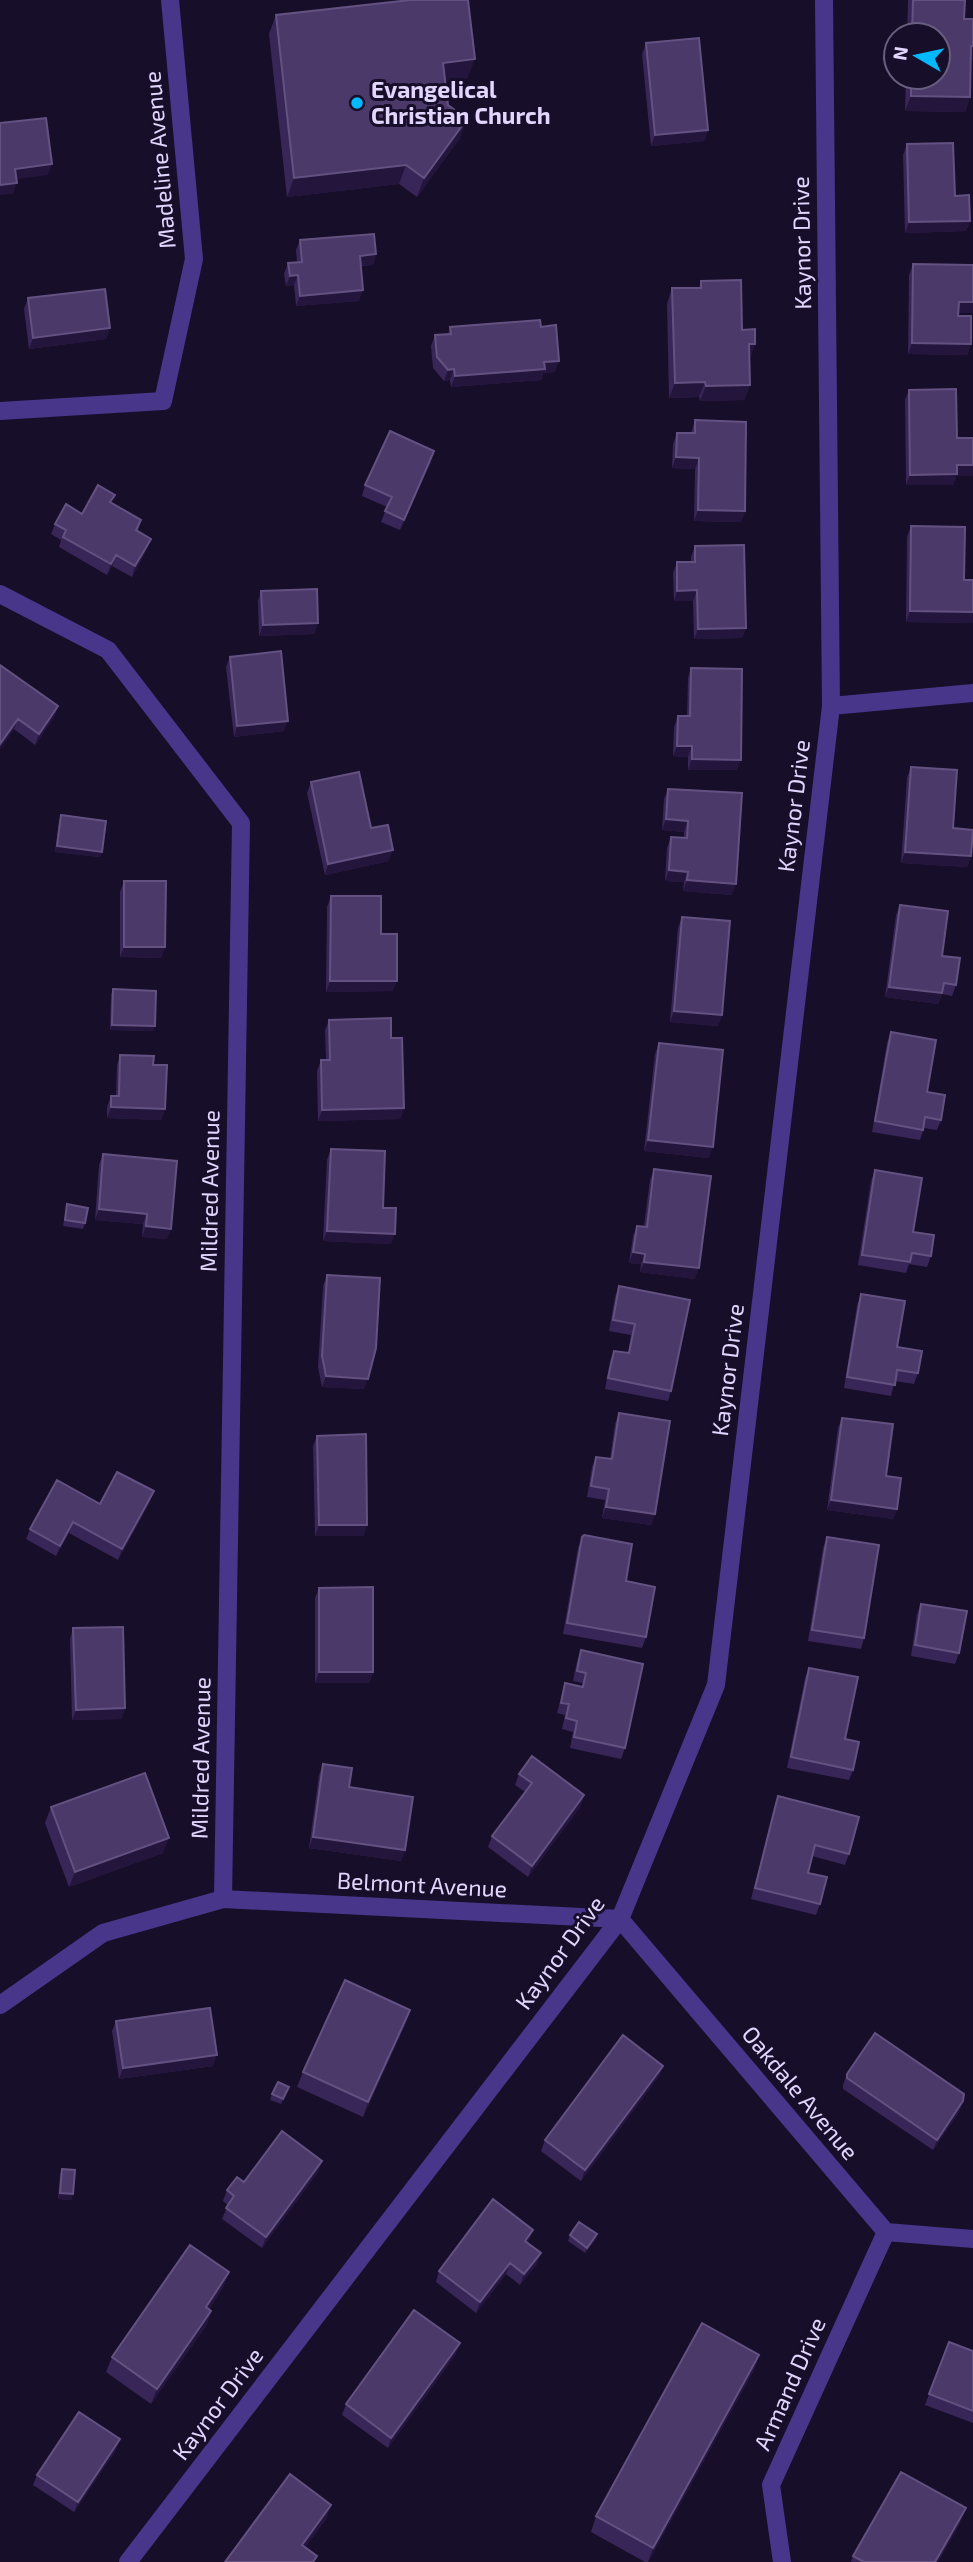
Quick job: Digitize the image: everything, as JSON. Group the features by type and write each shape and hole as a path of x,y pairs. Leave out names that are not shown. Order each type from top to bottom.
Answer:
{"street":[{"name":"Madeline Avenue","path":"0,411 163,401 194,259 170,0"},
{"name":"Kaynor Drive","path":"128,2562 620,1919 716,1685 831,706 824,0"},
{"name":"Mildred Avenue","path":"0,594 108,650 241,823 223,1899"},
{"path":"831,706 973,693"},
{"name":"Belmont Avenue","path":"0,2005 103,1933 223,1899 620,1919"},
{"name":"Oakdale Avenue","path":"620,1919 886,2232"},
{"path":"886,2232 973,2239"},
{"name":"Armand Drive","path":"782,2562 772,2485 886,2232"}],"building":[{"name":"Evangelical Christian Church","path":"410,0 468,0 475,59 443,63 448,105 467,119 424,178 406,165 294,178 276,15"},
{"path":"913,0 965,0 964,19 973,19 970,97 911,96 911,91 952,91 952,21 912,21"},
{"path":"699,38 708,130 655,135 646,43"},
{"path":"46,118 52,164 15,169 17,183 0,185 0,123"},
{"path":"953,143 955,196 969,195 970,221 909,222 907,144"},
{"path":"374,234 376,254 360,256 363,290 300,296 298,275 290,276 288,263 302,262 300,240"},
{"path":"913,264 973,265 973,302 959,302 958,316 971,316 971,344 912,343"},
{"path":"741,280 742,330 755,329 755,344 749,344 750,385 706,386 705,382 675,383 672,288 701,288 701,281"},
{"path":"105,289 110,328 33,338 28,298"},
{"path":"540,320 541,327 556,325 559,361 544,362 545,369 455,376 454,369 448,370 437,357 435,335 451,334 450,327"},
{"path":"956,389 957,438 973,438 973,465 957,465 957,474 910,475 909,390"},
{"path":"695,420 746,422 745,511 698,510 699,458 676,457 677,433 695,433"},
{"path":"390,431 434,451 404,520 385,511 392,497 365,485"},
{"path":"98,485 115,495 110,502 141,520 136,530 151,539 135,566 116,555 111,564 63,537 66,530 55,524 66,504 82,514"},
{"path":"911,526 965,527 964,580 973,580 973,612 910,611"},
{"path":"744,545 746,628 698,629 697,590 677,591 677,562 695,562 695,546"},
{"path":"317,589 318,623 263,625 261,591"},
{"path":"281,651 288,721 237,726 230,657"},
{"path":"0,665 58,706 39,734 18,719 0,744"},
{"path":"691,668 742,669 741,760 692,759 692,746 677,746 678,716 690,716"},
{"path":"911,767 957,770 953,828 973,830 971,856 905,852"},
{"path":"359,772 371,828 388,825 393,850 328,864 311,782"},
{"path":"668,789 742,793 736,884 687,880 688,872 669,870 671,837 687,838 688,821 666,819"},
{"path":"61,815 106,821 102,852 57,846"},
{"path":"124,881 166,881 165,947 124,947"},
{"path":"331,896 381,896 381,934 397,934 397,981 330,981"},
{"path":"900,905 948,911 942,956 960,958 956,985 944,983 942,993 889,987"},
{"path":"682,917 730,921 722,1015 674,1011"},
{"path":"113,989 156,991 155,1026 112,1025"},
{"path":"391,1018 391,1038 402,1038 404,1108 322,1110 321,1060 330,1060 329,1020"},
{"path":"891,1032 936,1040 927,1092 945,1095 941,1120 925,1117 923,1130 875,1121"},
{"path":"659,1043 723,1050 713,1147 648,1140"},
{"path":"120,1055 154,1056 153,1065 167,1065 165,1109 111,1107 111,1096 119,1096"},
{"path":"331,1149 385,1151 383,1208 396,1208 395,1234 327,1231"},
{"path":"103,1154 177,1161 171,1229 146,1226 147,1214 99,1209"},
{"path":"654,1169 711,1176 699,1268 644,1262 645,1254 633,1252 637,1226 647,1227"},
{"path":"875,1170 922,1178 913,1232 934,1235 931,1256 912,1253 910,1262 862,1255"},
{"path":"67,1204 88,1208 85,1223 65,1220"},
{"path":"327,1275 380,1278 376,1348 368,1379 326,1376 322,1356"},
{"path":"619,1286 690,1300 671,1391 608,1378 614,1351 629,1353 635,1324 613,1320"},
{"path":"861,1294 905,1301 897,1347 922,1351 918,1373 897,1370 895,1385 847,1377"},
{"path":"619,1413 670,1421 655,1514 606,1507 609,1489 591,1486 596,1457 612,1459"},
{"path":"842,1418 893,1424 886,1476 901,1478 897,1509 831,1500"},
{"path":"366,1434 367,1525 319,1525 317,1436"},
{"path":"117,1472 154,1491 122,1549 73,1522 60,1546 30,1529 57,1480 100,1504"},
{"path":"584,1535 632,1544 626,1581 655,1587 646,1637 567,1623"},
{"path":"827,1537 879,1545 864,1638 812,1630"},
{"path":"373,1587 373,1672 319,1672 319,1588"},
{"path":"921,1604 967,1611 959,1653 915,1645"},
{"path":"123,1627 125,1708 76,1710 73,1628"},
{"path":"581,1650 643,1664 625,1748 574,1737 577,1721 566,1718 569,1704 561,1703 565,1683 583,1687 586,1673 577,1671"},
{"path":"809,1668 858,1677 845,1739 859,1742 853,1770 791,1757"},
{"path":"532,1756 584,1795 532,1866 492,1836 532,1783 519,1774"},
{"path":"323,1764 352,1768 349,1787 413,1797 405,1850 313,1837"},
{"path":"145,1773 169,1838 75,1872 51,1807"},
{"path":"778,1796 859,1817 849,1854 815,1845 808,1873 827,1877 820,1904 755,1888"},
{"path":"345,1980 410,2010 368,2102 303,2072"},
{"path":"210,2008 217,2055 123,2068 116,2021"},
{"path":"875,2033 964,2094 963,2101 937,2140 847,2078 847,2074"},
{"path":"623,2035 663,2066 585,2170 545,2140"},
{"path":"278,2082 289,2087 283,2099 272,2094"},
{"path":"282,2131 322,2161 266,2237 226,2208 234,2196 227,2190 237,2177 244,2182"},
{"path":"62,2169 75,2170 73,2194 60,2193"},
{"path":"493,2199 533,2230 525,2241 541,2253 524,2274 510,2263 480,2302 439,2271"},
{"path":"579,2222 597,2234 587,2248 570,2235"},
{"path":"190,2245 229,2272 206,2307 211,2311 157,2389 112,2357"},
{"path":"414,2310 460,2343 391,2438 346,2404"},
{"path":"702,2323 759,2355 653,2548 596,2516"},
{"path":"949,2342 973,2351 973,2411 929,2394"},
{"path":"79,2412 120,2439 78,2502 37,2475"},
{"path":"901,2472 966,2508 935,2562 864,2562 853,2556"},
{"path":"290,2474 331,2505 302,2545 317,2556 313,2562 225,2562"}],"place":[{"name":"Evangelical Christian Church","path":"357,103"}]}
